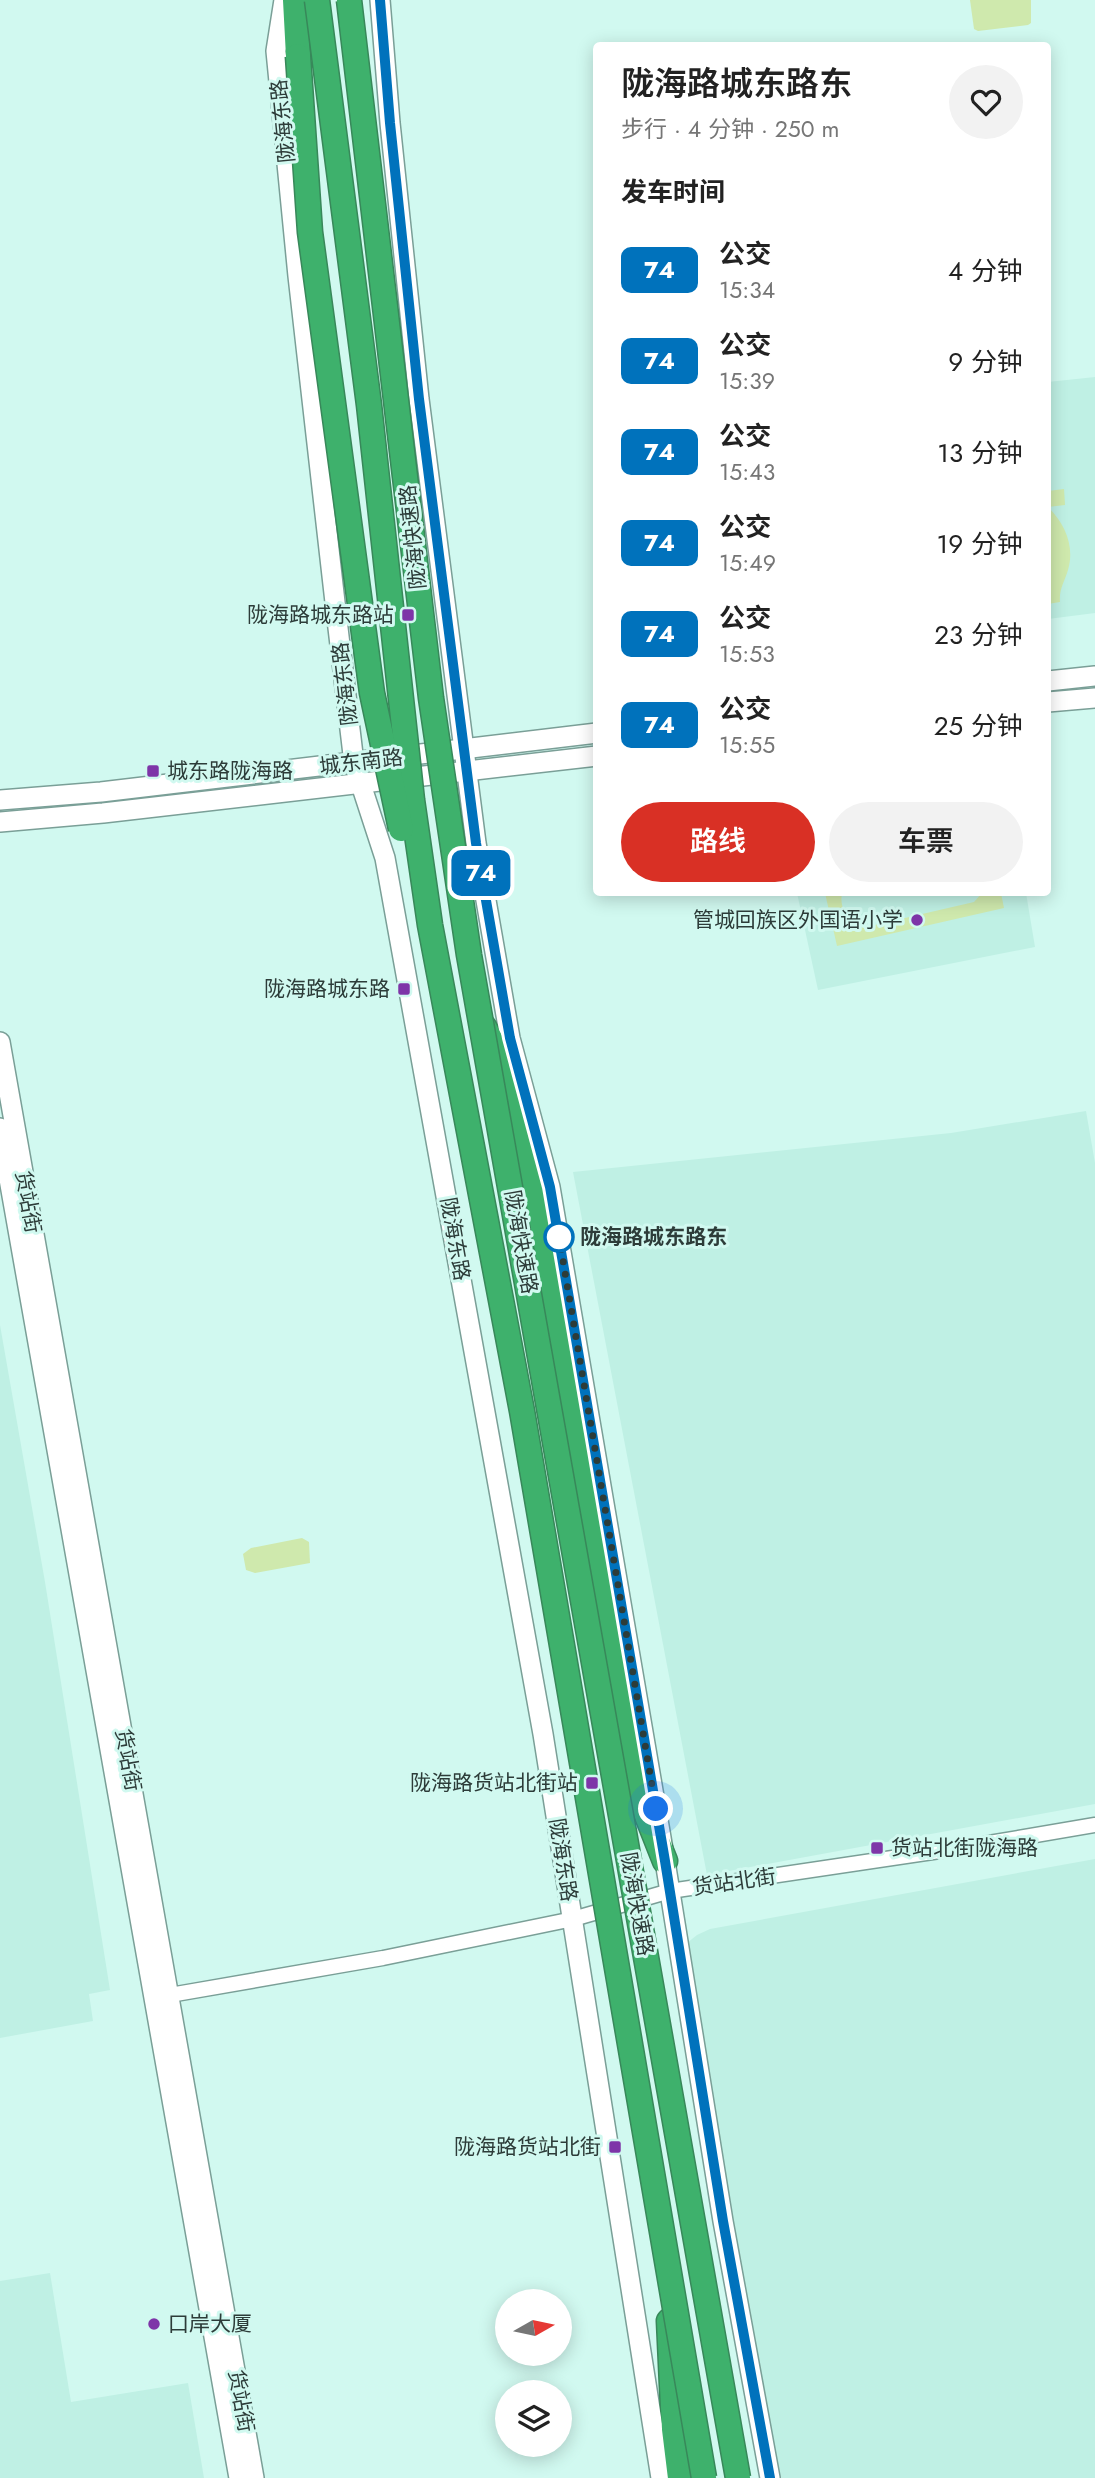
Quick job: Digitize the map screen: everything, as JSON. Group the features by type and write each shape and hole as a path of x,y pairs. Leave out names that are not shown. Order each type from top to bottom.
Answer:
{"highway":[{"path":"295,0 310,232 372,693 419,925 436,995 453,1044"},
{"name":"陇海快速路","path":"317,0 369,405 412,800 430,925 524,1424 704,2478"},
{"name":"陇海快速路","path":"349,0 431,698 480,1017 738,2478"},
{"path":"357,68 358,0"},
{"path":"480,1017 503,1065 532,1181 642,1803 665,1861"},
{"path":"665,2254 674,2428 680,2478"}],"street":[{"name":"陇海东路","path":"284,0 276,51 298,276 354,763 385,858 541,1720 661,2478"},
{"path":"380,0 416,376 465,772 510,1038 550,1187 665,1861 723,2221 770,2478"},
{"path":"1051,681 1095,676"},
{"path":"1051,702 1095,698"},
{"name":"城东南路","path":"0,800 101,792 593,733"},
{"name":"城东南路","path":"0,822 103,813 593,756"},
{"name":"货站街","path":"0,1042 254,2478"},
{"name":"货站街","path":"0,1128 239,2478"},
{"name":"货站北街","path":"170,1995 383,1958 573,1919 670,1891 1095,1825"}],"shaded area":[{"path":"1095,377 1095,613 1051,619 1051,382"},
{"name":"管城回族区外国语小学","path":"798,896 1026,896 1035,947 818,990"},
{"path":"1086,1111 1095,1163 1095,1804 707,1875 573,1172 951,1133"},
{"path":"0,1325 45,1582 110,1990 89,1994 93,2021 0,2038"},
{"path":"1095,1859 1095,2478 778,2478 682,1956 687,1943 710,1929"},
{"path":"50,2273 71,2402 188,2383 204,2478 0,2478 0,2281"}],"green space":[{"path":"970,0 1031,0 1031,23 978,31 974,29"},
{"path":"1064,489 1065,505 1051,507 1051,491"},
{"path":"1051,511 1064,528 1070,552 1060,602 1051,604"},
{"path":"826,896 842,896 846,915 855,923 866,927 974,902 979,896 1002,896 1004,908 837,946"},
{"path":"302,1538 309,1542 310,1563 255,1573 246,1570 243,1554 251,1548"}],"bus line":[{"name":"74","path":"380,0 419,399 476,843 510,1038 550,1187 665,1861 723,2221 770,2478"}],"place":[{"name":"陇海路城东路站","path":"408,615"},
{"name":"城东路陇海路","path":"153,771"},
{"name":"管城回族区外国语小学","path":"917,920"},
{"name":"陇海路城东路","path":"404,989"},
{"name":"陇海路城东路东","path":"559,1237"},
{"name":"陇海路货站北街站","path":"592,1783"},
{"name":"货站北街陇海路","path":"877,1848"},
{"name":"陇海路货站北街","path":"615,2147"},
{"name":"口岸大厦","path":"154,2324"}],"route":[{"path":"559,1237 656,1809"}]}
